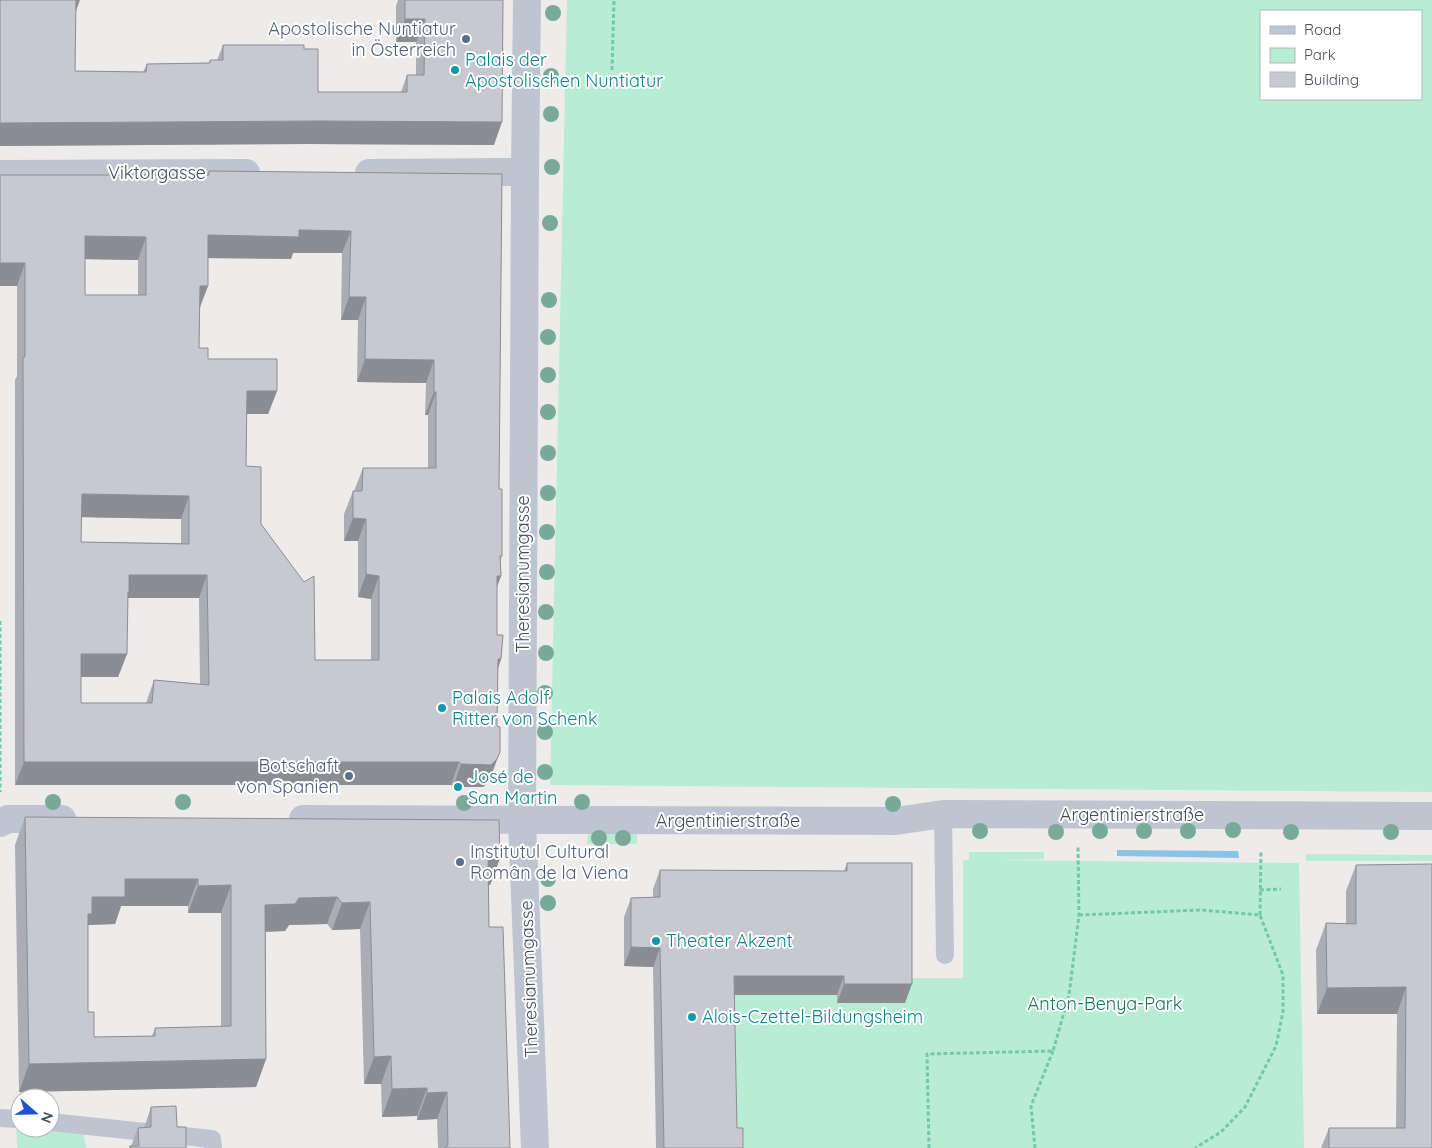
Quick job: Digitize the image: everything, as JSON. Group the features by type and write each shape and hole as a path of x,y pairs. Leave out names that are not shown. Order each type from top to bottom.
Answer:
{"street":[{"name":"Theresianumgasse","path":"527,0 522,820 535,1148"},
{"path":"349,173 525,172"},
{"name":"Viktorgasse","path":"0,174 269,173"},
{"name":"Argentinierstraße","path":"279,819 896,821 942,814 1432,816"},
{"path":"11,821 82,819"}],"lane":[{"path":"942,814 945,955"},
{"path":"60,1123 212,1139 213,1148"}],"path":[{"path":"612,70 614,0"},
{"path":"0,622 0,795"},
{"path":"1035,1148 1031,1106 1053,1051 1069,996 1079,915 1078,846"},
{"path":"1196,1148 1221,1132 1245,1107 1276,1046 1283,1012 1283,975 1260,915 1261,850"},
{"path":"1260,890 1281,889"},
{"path":"1079,915 1201,910 1260,915"},
{"path":"929,1148 927,1054 1053,1051"}],"green space":[{"path":"567,0 1432,0 1432,792 550,785"},
{"path":"588,833 637,833 637,844 587,844"},
{"name":"Anton-Benya-Park","path":"969,852 1044,852 1044,859 1002,860 1299,863 1304,1148 736,1148 713,995 837,995 837,1003 905,1003 905,978 963,978 963,860 969,860"},
{"path":"1306,854 1432,855 1432,861 1306,861"},
{"path":"82,1125 86,1148 17,1148 17,1138 60,1138 60,1126"}],"water":[{"path":"1117,850 1238,851 1239,858 1117,856"}],"building":[{"path":"0,0 76,0 75,71 146,72 147,64 210,63 210,60 223,60 223,45 304,45 304,49 318,49 318,92 407,92 407,75 424,75 425,19 405,19 405,0 503,0 502,122 0,123"},
{"path":"209,171 502,174 499,489 502,489 502,556 500,556 501,576 497,576 497,635 503,635 501,659 498,659 497,726 500,727 500,752 497,759 491,765 461,764 459,762 24,762 23,357 25,357 25,263 0,263 0,175 209,175","holes":["299,230 351,231 349,297 366,297 365,359 434,360 436,468 363,468 362,491 353,491 353,518 366,519 366,574 379,576 379,660 315,660 314,576 304,582 261,524 261,467 246,466 247,391 277,391 277,359 208,359 208,348 199,348 200,286 208,286 208,235 299,237","85,236 146,237 146,295 85,295","82,494 189,496 189,544 81,542","129,575 207,575 209,685 154,680 152,703 81,703 81,654 127,654"]},
{"path":"25,817 499,820 500,858 488,858 489,927 503,927 510,1148 445,1148 448,1145 447,1092 427,1093 427,1088 392,1089 391,1056 374,1057 370,902 342,903 337,897 299,898 295,904 265,905 266,1059 29,1064","holes":["125,879 198,879 198,886 231,885 231,1026 155,1028 155,1036 94,1037 94,1012 88,1012 88,914 92,914 92,897 125,897"]},
{"name":"Alois-Czettel-Bildungsheim","path":"847,863 912,863 912,984 844,984 844,976 734,976 737,1128 743,1128 743,1148 664,1148 660,948 631,947 631,898 660,897 660,870 847,871"},
{"path":"1432,864 1432,1148 1329,1148 1329,1128 1405,1128 1406,987 1327,988 1326,923 1356,924 1356,865"},
{"path":"176,1106 177,1127 186,1127 186,1148 130,1148 130,1146 139,1146 138,1128 151,1127 151,1107"}],"place":[{"name":"Apostolische Nuntiatur in Österreich","path":"466,39"},
{"name":"Palais der Apostolischen Nuntiatur","path":"455,70"},
{"name":"Palais Adolf Ritter von Schenk","path":"442,708"},
{"name":"Botschaft von Spanien","path":"349,776"},
{"name":"José de San Martin","path":"458,787"},
{"name":"Institutul Cultural Român de la Viena","path":"460,862"},
{"name":"Theater Akzent","path":"656,941"},
{"name":"Alois-Czettel-Bildungsheim","path":"692,1017"}]}
